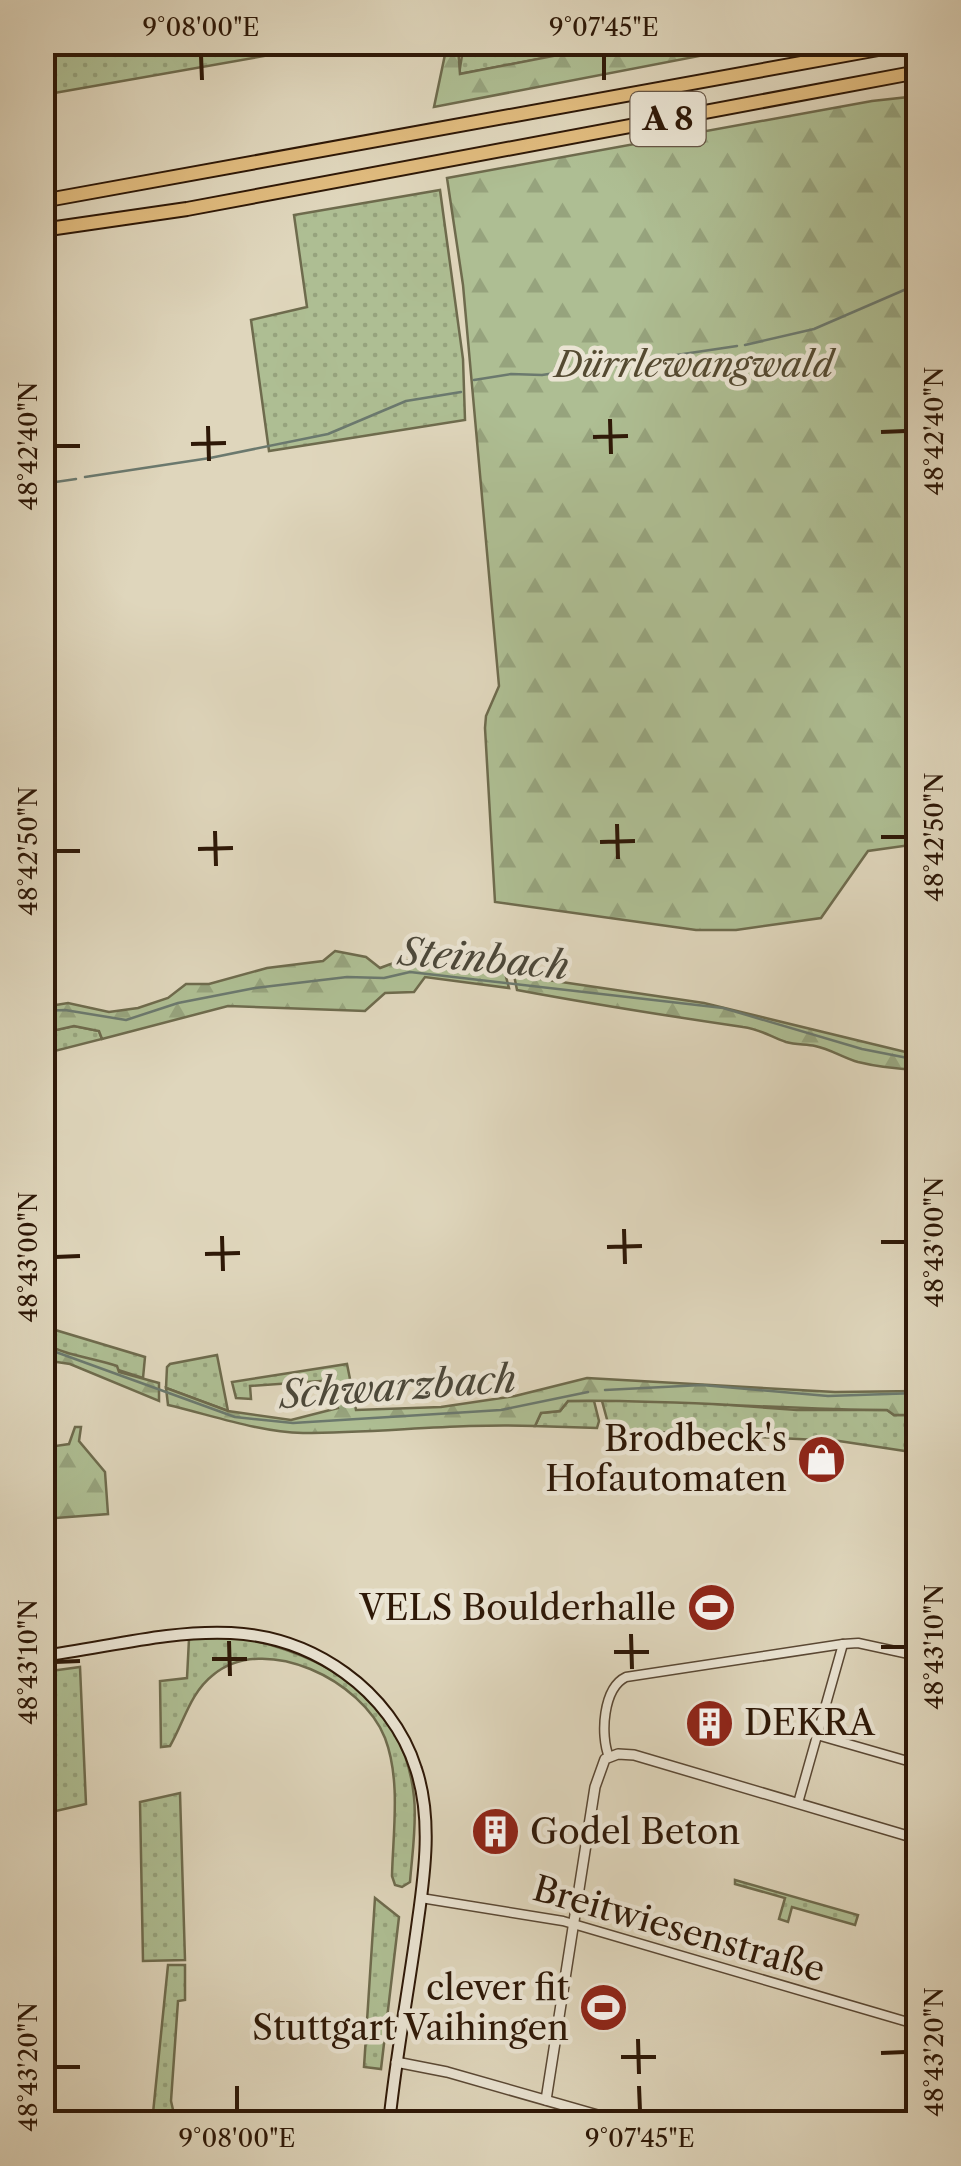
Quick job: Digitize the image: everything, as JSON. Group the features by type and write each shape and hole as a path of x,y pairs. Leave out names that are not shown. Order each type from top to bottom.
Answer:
{"highway":[{"name":"A 8","path":"42,202 916,42"},
{"name":"A 8","path":"42,230 187,209 918,72"}],"main road":[{"path":"42,1656 176,1635 232,1633 276,1640 319,1656 368,1692 393,1722 417,1770 425,1831 421,1898 388,2124"}],"street":[{"path":"608,1757 604,1742 610,1692 618,1681 843,1644 858,1643 918,1656"},
{"path":"798,1804 843,1644"},
{"path":"818,1735 918,1764"},
{"path":"546,2100 595,1787 600,1766 608,1757 634,1756 918,1839"},
{"name":"Breitwiesenstraße","path":"421,1898 520,1912 576,1925 918,2025"},
{"path":"396,2062 629,2124"}],"green space":[{"path":"43,42 338,42 338,43 43,95"},
{"path":"625,42 767,43 434,107 447,45 458,47 460,74"},
{"path":"464,43 625,43 459,74"},
{"name":"Dürrlewangwald","path":"918,96 918,844 868,851 821,918 736,930 696,930 495,902 485,728 499,686 463,285 447,178"},
{"path":"440,190 463,359 465,420 269,451 251,320 307,307 294,215"},
{"path":"335,951 366,957 380,968 411,960 474,966 505,973 509,988 425,977 414,992 385,993 365,1011 228,1006 102,1039 99,1031 74,1026 43,1033 43,1007 68,1003 109,1012 138,1008 168,998 186,984 209,984 267,968 323,961"},
{"path":"514,975 704,1003 918,1055 918,1070 858,1062 821,1047 786,1042 749,1028 517,990"},
{"path":"74,1026 99,1031 102,1039 43,1054 42,1033"},
{"path":"42,1326 145,1357 143,1378 53,1349 43,1342"},
{"path":"43,1342 159,1383 159,1401 70,1364 43,1360"},
{"path":"217,1355 228,1411 166,1388 170,1364"},
{"path":"347,1364 352,1389 337,1392 334,1380 250,1386 251,1399 236,1398 232,1382"},
{"path":"587,1378 835,1392 918,1391 918,1415 894,1415 887,1410 568,1401 560,1411 541,1413 535,1426 303,1433 252,1426 168,1405 166,1388 228,1411 291,1420 338,1408 337,1392 352,1389 356,1410 441,1407 515,1396"},
{"path":"662,1400 797,1410 887,1410 894,1415 918,1415 918,1453 839,1441 617,1430 608,1423 602,1401"},
{"path":"568,1401 594,1401 597,1428 535,1426 541,1413 560,1411"},
{"path":"75,1427 81,1427 79,1441 105,1472 108,1514 43,1519 43,1470 49,1478 53,1475 49,1467 55,1446 69,1444"},
{"path":"239,1637 271,1645 330,1669 377,1708 395,1733 407,1762 414,1797 410,1882 402,1887 395,1885 392,1876 395,1789 385,1738 373,1717 335,1682 284,1661 234,1663 205,1682 170,1746 161,1747 160,1681 187,1678 189,1639"},
{"path":"80,1667 86,1804 43,1814 43,1672"},
{"path":"180,1793 185,1960 143,1961 140,1802"},
{"path":"735,1880 858,1915 855,1925 792,1907 788,1922 779,1919 785,1898 735,1884"},
{"path":"375,1898 399,1917 381,2069 364,2067"},
{"path":"168,1965 185,1965 185,2000 178,2001 171,2101 176,2123 152,2123"}],"waterway":[{"path":"42,48 67,42"},
{"path":"745,345 814,329 918,284"},
{"path":"474,380 511,374 542,375 737,346"},
{"path":"85,477 210,458 328,434 406,401 461,392"},
{"path":"42,484 76,479"},
{"name":"Steinbach","path":"42,1011 65,1010 126,1020 178,1003 255,988 347,977 384,978 410,972 723,1008 862,1049 918,1060"},
{"name":"Schwarzbach","path":"42,1347 235,1417 293,1423 501,1410 588,1392"},
{"name":"Schwarzbach","path":"605,1390 702,1385 828,1396 918,1393"}],"place":[{"name":"Brodbeck's Hofautomaten","path":"822,1459"},
{"name":"VELS Boulderhalle","path":"711,1608"},
{"name":"DEKRA","path":"709,1723"},
{"name":"Godel Beton","path":"495,1832"},
{"name":"clever fit Stuttgart Vaihingen","path":"604,2008"}]}
